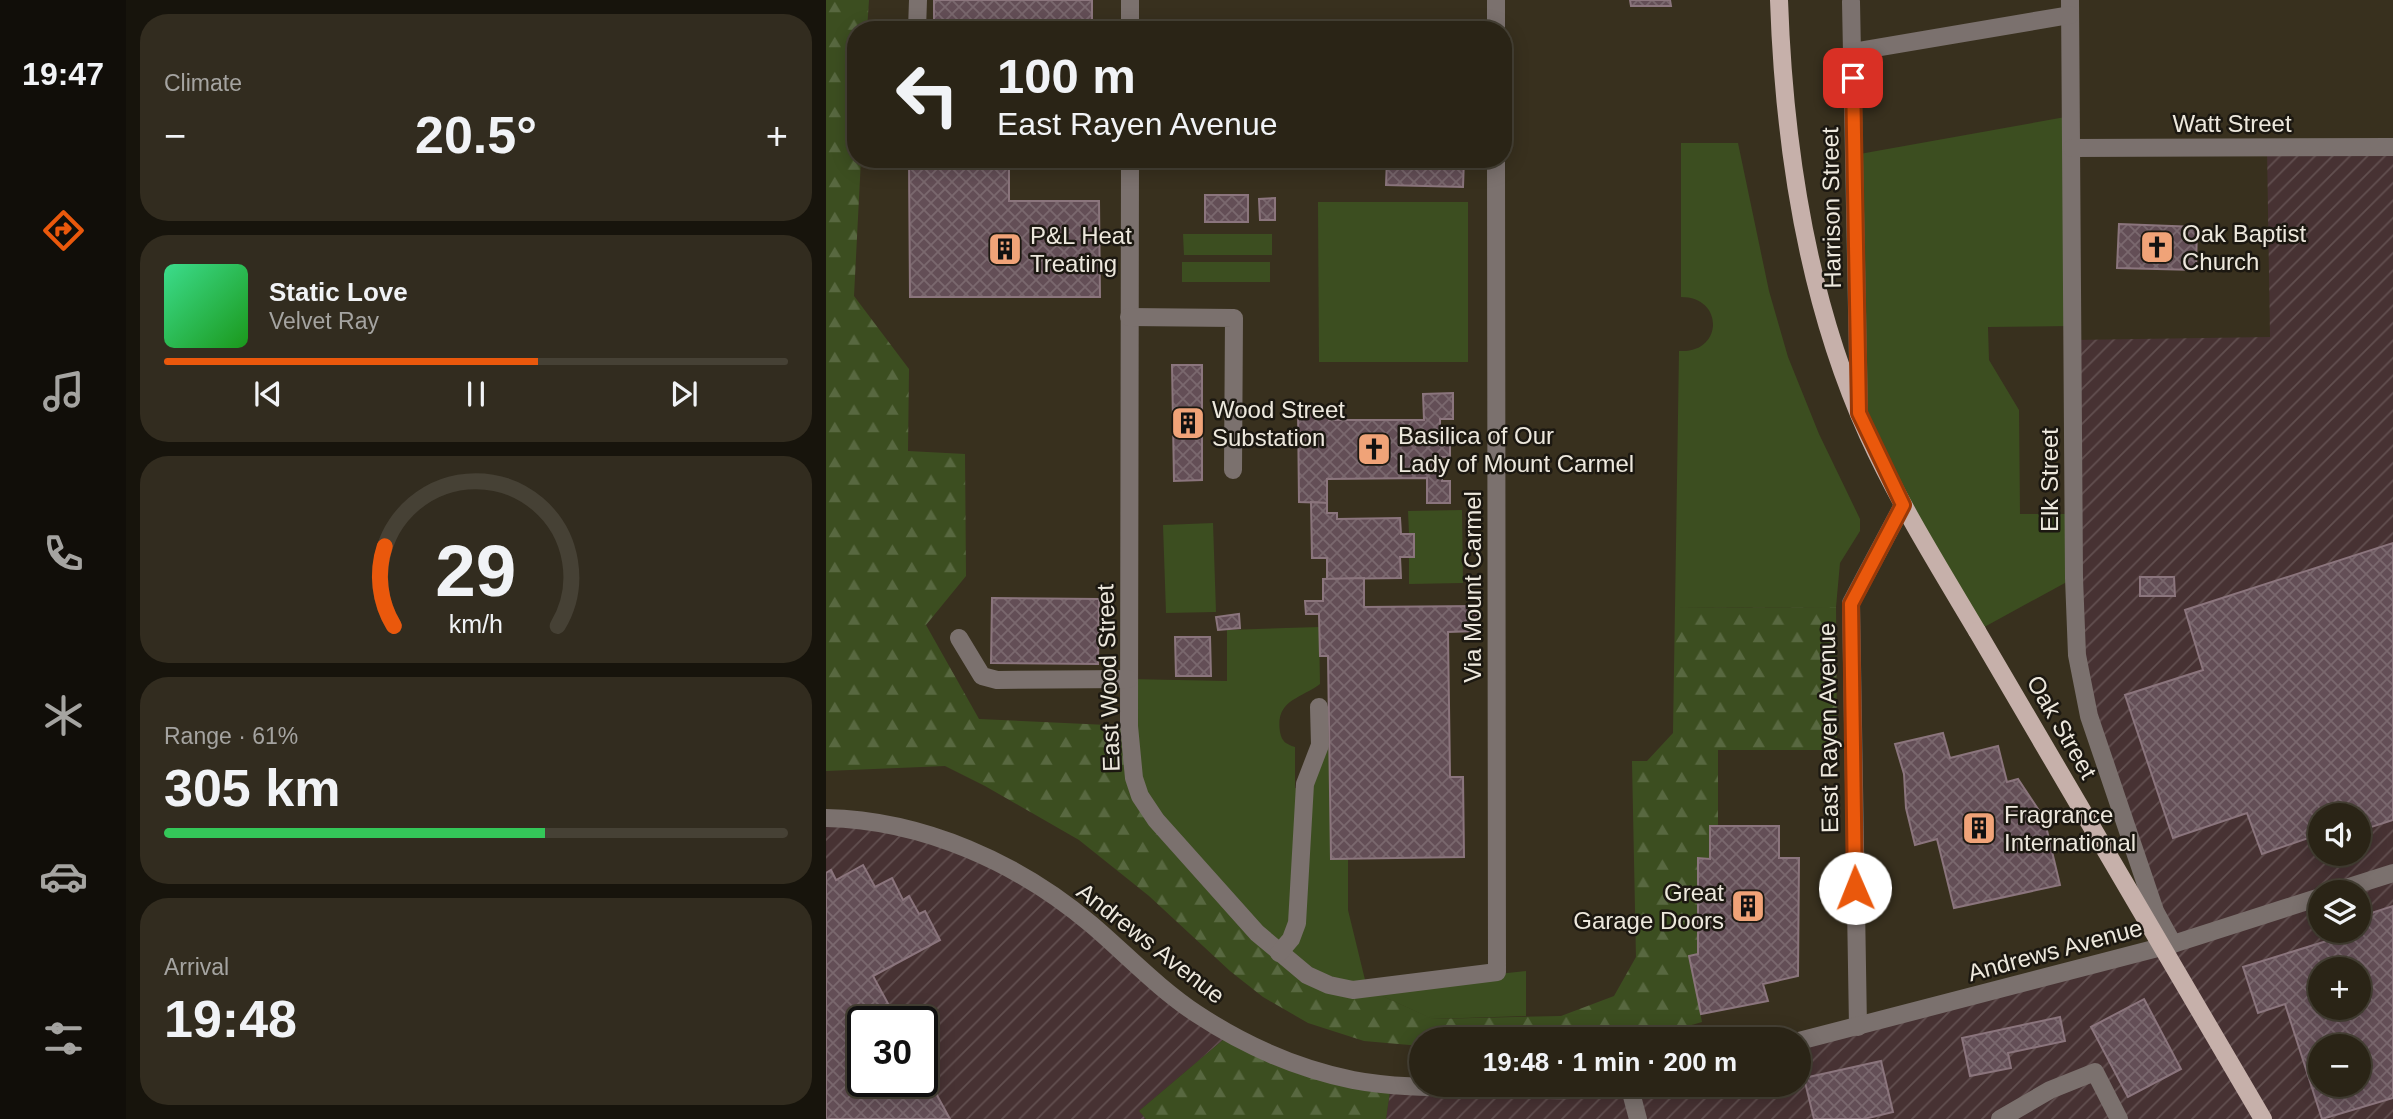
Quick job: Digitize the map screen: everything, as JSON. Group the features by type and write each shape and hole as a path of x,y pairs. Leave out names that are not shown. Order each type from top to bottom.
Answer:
{"main road":[{"path":"1779,0 1781,63 1790,150 1807,242 1833,346 1859,413 1903,505"},
{"name":"Oak Street","path":"1903,505 2263,1119"}],"street":[{"path":"917,21 918,0"},
{"path":"1130,0 1130,21"},
{"path":"1496,0 1496,21"},
{"name":"Harrison Street","path":"1851,2 1859,413"},
{"path":"1852,51 2070,8"},
{"name":"Elk Street","path":"2070,8 2074,578 2077,655 2089,716 2155,911 2173,944"},
{"name":"Watt Street","path":"2072,148 2393,147"},
{"name":"East Wood Street","path":"1130,168 1129,726 1134,778 1139,796 1156,820 1250,925 1307,975 1329,985 1353,990 1497,972"},
{"name":"Via Mount Carmel","path":"1496,168 1497,972"},
{"path":"1129,317 1234,318 1233,470"},
{"name":"East Rayen Avenue","path":"1858,1027 1851,604 1903,505"},
{"path":"959,638 982,676 997,680 1129,679"},
{"path":"1279,953 1291,939 1297,922 1305,784 1320,745 1320,707"},
{"name":"Andrews Avenue","path":"826,818 874,822 915,831 951,843 1004,867 1044,890 1090,924 1164,989 1197,1014 1268,1053 1354,1080 1409,1085"},
{"path":"2371,880 2393,873"},
{"name":"Andrews Avenue","path":"1811,1038 2173,944 2308,901"},
{"path":"2000,1119 2050,1090 2095,1072 2119,1119"},
{"path":"1632,1097 1638,1119"}],"shaded area":[{"path":"2393,147 2393,1119 1386,1119 1391,1084 1409,1084 1409,1097 1811,1097 1811,1038 2158,948 2077,655 2073,340 2270,337 2267,148"},
{"path":"826,818 845,818 1004,867 1230,1034 1139,1111 1146,1119 826,1119"}],"green space":[{"path":"826,0 869,0 868,21 847,21 847,168 861,168 854,296 909,369 908,451 965,454 966,576 926,625 979,719 1129,726 1140,796 1293,965 1367,989 1433,1019 1561,1016 1614,996 1636,957 1632,761 1647,761 1673,733 1675,608 1836,607 1837,750 1718,750 1718,826 1710,826 1710,859 1698,859 1698,954 1689,956 1702,1022 1685,1027 1409,1027 1409,1045 1364,1041 1308,1023 1263,997 1230,971 1149,896 1079,840 945,766 826,771"},
{"path":"2071,116 2072,326 1988,327 1989,360 2019,410 2020,514 2074,514 2074,578 1977,631 1868,435 1854,155"},
{"path":"1681,143 1738,143 1769,291 1788,357 1819,434 1860,519 1860,531 1840,563 1836,607 1675,608 1679,351 1694,350 1704,344 1711,335 1713,325 1705,306 1695,299 1681,297"},
{"path":"1318,202 1468,202 1468,362 1319,362"},
{"path":"1183,234 1272,234 1272,255 1184,255"},
{"path":"1182,262 1270,262 1270,282 1182,282"},
{"path":"1462,510 1463,583 1409,584 1409,557 1414,557 1414,534 1409,533 1408,511"},
{"path":"1213,523 1216,612 1166,613 1163,525"},
{"path":"1319,627 1320,684 1285,707 1279,721 1280,732 1285,742 1295,747 1295,788 1305,788 1320,745 1329,746 1331,859 1348,859 1348,910 1367,988 1526,971 1526,1016 1432,1019 1367,989 1307,975 1140,796 1129,679 1227,681 1227,630"},
{"path":"1230,1034 1268,1053 1391,1084 1386,1119 1146,1119 1139,1111"}],"building":[{"path":"934,0 1092,0 1092,21 934,21"},
{"path":"1630,0 1670,0 1671,6 1631,6"},
{"name":"P&L Heat Treating","path":"909,168 1009,168 1009,201 1099,201 1100,297 910,297"},
{"path":"1387,168 1464,168 1463,187 1386,185"},
{"path":"1205,195 1248,195 1248,222 1205,222"},
{"path":"1275,198 1275,220 1260,220 1259,199"},
{"name":"Oak Baptist Church","path":"2119,224 2197,227 2196,270 2117,268"},
{"name":"Wood Street Substation","path":"1172,365 1202,365 1202,480 1174,481"},
{"name":"Basilica of Our Lady of Mount Carmel","path":"1453,393 1453,419 1440,419 1440,440 1450,440 1450,457 1442,457 1442,481 1450,481 1450,503 1427,503 1427,478 1327,479 1327,503 1299,502 1298,409 1329,409 1329,420 1424,420 1423,394"},
{"path":"1311,502 1327,503 1327,513 1337,513 1337,519 1400,518 1401,534 1414,534 1414,557 1400,557 1401,578 1327,579 1327,558 1312,558"},
{"path":"2393,543 2393,820 2371,827 2371,803 2308,803 2308,838 2262,854 2247,813 2173,838 2125,695 2203,670 2185,610"},
{"path":"2140,577 2174,577 2175,596 2140,596"},
{"path":"1364,578 1364,607 1476,606 1476,631 1448,632 1450,777 1463,777 1464,857 1331,859 1328,656 1320,656 1319,614 1306,614 1305,601 1323,601 1323,579"},
{"path":"992,598 1099,599 1098,664 991,663"},
{"path":"1239,614 1240,628 1218,630 1216,617"},
{"path":"1175,637 1210,637 1211,676 1176,676"},
{"name":"Fragrance International","path":"1943,733 1950,758 1998,746 2007,782 2018,779 2044,818 2060,885 1954,908 1937,839 1915,845 1906,808 1904,774 1895,744"},
{"name":"Great Garage Doors","path":"1710,826 1779,826 1779,858 1799,858 1798,976 1763,984 1768,1001 1701,1014 1689,956 1698,954 1698,858 1710,859"},
{"path":"863,865 875,887 892,878 903,900 909,896 919,914 925,911 940,940 873,976 889,1006 847,1006 847,1097 938,1097 950,1119 826,1119 826,873 831,870 836,880"},
{"path":"2393,906 2393,1098 2322,1119 2315,1097 2371,1097 2371,1034 2308,1034 2308,1075 2285,1004 2258,1013 2243,967 2320,943 2371,943 2371,913"},
{"path":"2144,999 2181,1069 2128,1097 2091,1027"},
{"path":"2060,1017 2065,1041 2008,1053 2011,1068 1970,1076 1962,1038"},
{"path":"1881,1061 1893,1112 1864,1119 1814,1119 1809,1097 1811,1097 1811,1076"}],"place":[{"name":"Oak Baptist Church","path":"2157,247"},
{"name":"P&L Heat Treating","path":"1005,249"},
{"name":"Wood Street Substation","path":"1188,423"},
{"name":"Basilica of Our Lady of Mount Carmel","path":"1374,449"},
{"name":"Fragrance International","path":"1979,828"},
{"name":"Great Garage Doors","path":"1748,906"}],"route":[{"path":"1853,78 1859,413 1903,505 1851,604 1855,888"}]}
